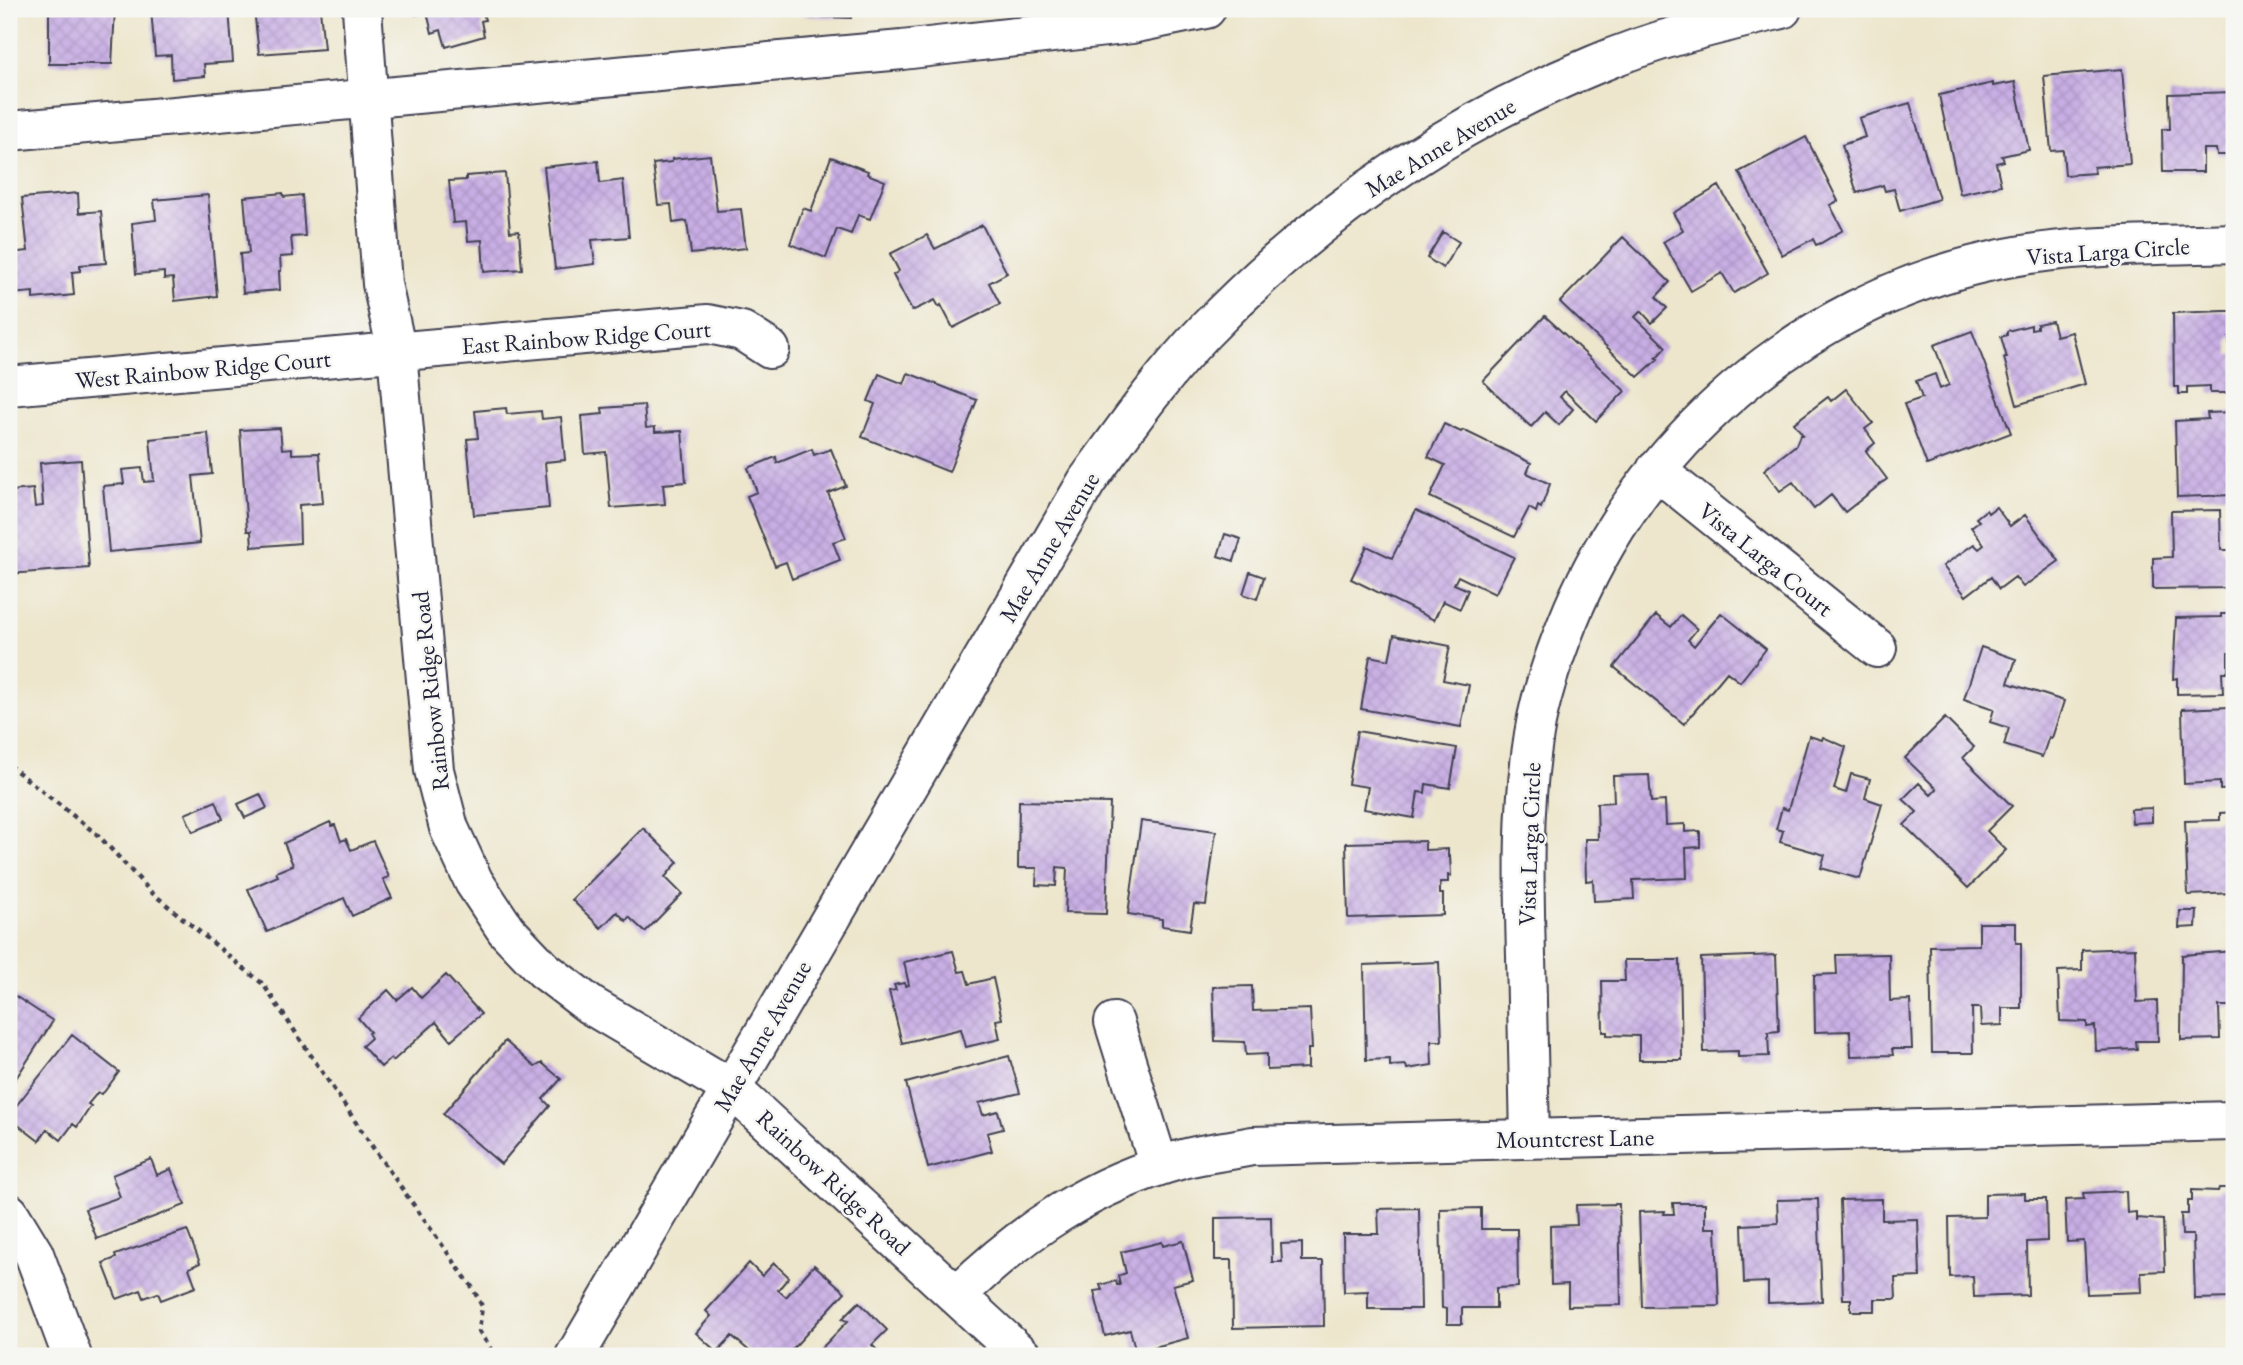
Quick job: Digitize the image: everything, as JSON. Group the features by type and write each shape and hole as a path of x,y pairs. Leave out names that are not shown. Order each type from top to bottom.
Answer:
{"street":[{"name":"Rainbow Ridge Road","path":"362,9 382,284 397,352 435,770 449,828 474,882 506,930 544,970 590,1005 731,1088 1022,1356"},
{"path":"9,131 929,47 1132,24 1206,9"},
{"name":"Mae Anne Avenue","path":"575,1356 1087,481 1144,401 1203,333 1292,248 1341,208 1425,150 1494,110 1686,20 1782,9"},
{"name":"Vista Larga Circle","path":"1530,1139 1524,861 1525,804 1535,729 1553,659 1580,591 1614,529 1656,470 1697,424 1748,378 1804,338 1860,307 1925,280 1992,261 2066,249 2234,243"},
{"name":"East Rainbow Ridge Court","path":"397,352 708,324 742,331 770,349"},
{"name":"West Rainbow Ridge Court","path":"9,386 397,352"},
{"name":"Vista Larga Court","path":"1656,470 1877,648"},
{"path":"1114,1022 1160,1166"},
{"name":"Mountcrest Lane","path":"957,1295 994,1259 1045,1220 1101,1189 1186,1158 1252,1146 2234,1121"},
{"path":"9,1213 34,1254 72,1356"}],"path":[{"path":"9,765 99,836 151,892 263,984 376,1152 472,1287 482,1306 479,1331 496,1356"}],"building":[{"path":"49,9 115,9 112,64 49,64"},
{"path":"151,9 229,9 233,62 204,64 205,76 172,79 171,55 155,56"},
{"path":"254,9 320,9 324,49 259,54"},
{"path":"414,9 482,9 485,20 481,21 484,36 446,47 441,30 432,33 427,12 416,15"},
{"path":"805,9 851,9 851,18 805,16"},
{"path":"2122,69 2130,164 2094,167 2095,173 2065,175 2063,150 2051,151 2044,76"},
{"path":"2015,82 2029,150 2002,156 2004,161 1996,163 2001,185 1960,194 1939,95 1993,83 1993,86"},
{"path":"2234,92 2234,155 2217,155 2216,149 2203,149 2203,172 2163,172 2162,129 2170,129 2169,94"},
{"path":"1910,103 1939,199 1900,211 1894,189 1885,191 1883,185 1857,193 1842,145 1865,137 1859,118"},
{"path":"1806,137 1838,201 1830,205 1843,230 1821,243 1816,245 1813,239 1782,255 1739,172"},
{"path":"710,155 717,211 741,209 746,248 691,254 687,221 673,223 671,204 658,205 653,164"},
{"path":"831,157 868,171 867,174 885,181 870,219 858,215 851,234 837,229 826,258 790,244 803,208 811,211"},
{"path":"598,161 600,183 623,180 629,237 592,240 595,264 555,269 544,167"},
{"path":"505,173 510,232 519,231 522,269 484,272 482,240 468,241 466,222 453,223 449,181 466,180 466,176"},
{"path":"1719,186 1768,273 1734,293 1722,273 1691,291 1663,242 1683,230 1673,213"},
{"path":"78,193 79,213 101,211 106,263 80,265 80,271 72,272 74,295 33,299 33,292 11,294 9,253 28,251 22,198"},
{"path":"283,193 284,197 302,195 305,236 291,237 293,256 280,257 280,290 243,293 240,254 249,253 244,197"},
{"path":"208,195 217,296 175,301 173,278 164,279 164,272 136,274 132,223 156,220 154,200"},
{"path":"982,225 1007,273 989,283 1000,304 953,328 941,305 939,307 935,300 912,311 893,275 899,271 890,254 927,235 935,249"},
{"path":"1443,232 1459,242 1443,268 1427,258"},
{"path":"1623,237 1670,282 1656,297 1667,308 1652,323 1641,311 1635,317 1666,347 1656,358 1658,359 1638,377 1560,302"},
{"path":"2234,311 2234,338 2229,338 2229,355 2234,355 2234,393 2210,393 2210,386 2187,387 2187,394 2179,394 2179,387 2174,387 2173,313"},
{"path":"1545,316 1625,391 1596,421 1565,391 1560,397 1573,409 1559,425 1545,412 1531,427 1483,381"},
{"path":"2052,321 2056,336 2072,332 2085,384 2017,405 2001,337 2007,335 2007,331 2031,325 2031,329 2037,328 2037,324"},
{"path":"1972,331 2011,433 1927,465 1904,404 1922,398 1916,381 1935,374 1940,389 1949,385 1934,345"},
{"path":"908,373 977,400 949,472 862,437 875,404 868,401 879,374 904,384"},
{"path":"1846,389 1873,423 1865,429 1875,443 1866,451 1887,479 1845,512 1831,495 1814,509 1793,482 1780,491 1764,470 1796,445 1800,435 1803,435 1794,423 1828,397 1831,401"},
{"path":"644,405 646,428 655,427 655,432 682,431 686,482 663,484 665,504 611,508 606,452 585,454 582,416 603,414 602,408"},
{"path":"506,408 507,414 541,411 542,419 561,417 565,460 545,462 549,508 474,515 467,439 478,438 475,411"},
{"path":"2234,412 2234,495 2177,497 2175,421 2208,419 2207,413"},
{"path":"1444,424 1461,432 1463,430 1531,463 1527,473 1550,484 1541,508 1538,506 1536,512 1529,508 1514,537 1430,497 1445,465 1428,457"},
{"path":"280,428 282,449 292,448 292,454 319,453 323,503 299,505 300,543 252,547 251,531 247,531 240,430"},
{"path":"208,433 212,474 193,476 200,543 109,552 103,486 124,484 122,470 142,468 144,482 154,481 150,439"},
{"path":"812,449 814,455 831,449 846,486 828,493 846,538 833,542 840,560 792,579 786,562 775,566 747,496 757,492 748,468 776,457 777,463"},
{"path":"81,460 89,568 9,574 9,509 13,509 12,491 33,489 35,507 43,506 40,463"},
{"path":"1996,507 2010,526 2025,515 2059,561 2023,587 2015,577 1999,589 1991,577 1966,596 1943,566 1974,544 1979,549 1984,545 1971,527 1979,521 1976,518 1986,510 1988,513"},
{"path":"1416,510 1514,557 1495,594 1458,576 1454,584 1468,590 1460,609 1443,601 1434,620 1351,579 1367,546 1392,558"},
{"path":"2220,510 2221,550 2234,550 2234,588 2153,589 2153,558 2172,557 2171,511"},
{"path":"1225,534 1241,539 1234,561 1218,556"},
{"path":"1250,572 1264,577 1257,599 1243,594"},
{"path":"1721,613 1766,649 1740,682 1727,672 1684,724 1614,667 1656,615 1671,627 1681,615 1697,629 1688,640 1694,646"},
{"path":"2221,614 2234,614 2234,653 2228,653 2228,672 2222,672 2223,693 2177,694 2177,678 2173,679 2176,618 2221,617"},
{"path":"1394,635 1450,646 1443,680 1469,685 1461,727 1361,709 1370,656 1389,660"},
{"path":"1981,647 2016,659 2008,683 2064,701 2052,738 2049,737 2042,757 2004,745 2009,728 1990,722 1994,709 1964,699"},
{"path":"2234,707 2234,789 2220,790 2220,782 2184,784 2182,709"},
{"path":"1945,718 1974,747 1963,758 2012,806 1987,831 2006,850 1968,888 1904,825 1917,812 1903,799 1919,783 1931,795 1937,789 1905,758"},
{"path":"1357,731 1457,748 1450,788 1426,784 1425,793 1418,792 1414,818 1364,809 1368,787 1348,784"},
{"path":"1809,736 1822,740 1823,737 1846,747 1834,789 1846,793 1851,774 1870,779 1865,798 1882,804 1860,879 1821,868 1825,855 1780,842 1783,831 1776,829 1782,808 1788,810"},
{"path":"1649,775 1651,802 1665,801 1666,825 1685,824 1685,832 1700,831 1700,847 1686,848 1687,878 1633,880 1634,899 1594,901 1593,880 1586,881 1585,839 1598,839 1597,803 1614,802 1613,776"},
{"path":"260,794 267,808 245,818 238,804"},
{"path":"216,801 223,819 193,832 185,814"},
{"path":"1019,801 1110,803 1106,914 1065,913 1067,868 1057,867 1056,886 1036,885 1037,868 1018,868"},
{"path":"2152,808 2152,822 2132,823 2131,809"},
{"path":"2234,812 2234,893 2188,895 2185,821 2220,820 2220,813"},
{"path":"1141,821 1216,831 1206,905 1194,904 1190,930 1162,926 1162,919 1128,914"},
{"path":"330,822 332,826 335,825 341,841 346,839 351,850 373,841 389,877 383,879 392,898 352,916 344,898 267,932 248,889 278,876 276,872 293,865 284,843"},
{"path":"643,828 678,862 665,877 682,894 645,932 629,917 626,921 617,912 601,928 572,900"},
{"path":"1425,841 1425,850 1448,849 1448,857 1450,856 1451,876 1448,875 1448,882 1440,882 1443,915 1348,918 1346,843"},
{"path":"2180,911 2197,911 2196,927 2179,928"},
{"path":"1979,923 2016,923 2016,943 2021,943 2021,1008 2002,1008 2002,1025 1981,1026 1980,1008 1972,1008 1973,1053 1932,1053 1930,946 1979,945"},
{"path":"2135,948 2137,1002 2157,1001 2158,1041 2136,1041 2137,1049 2096,1051 2095,1026 2087,1027 2087,1022 2060,1021 2058,971 2082,970 2082,950"},
{"path":"953,951 959,972 965,971 969,984 993,978 1002,1019 996,1020 1000,1039 966,1047 961,1029 902,1043 889,991 896,990 894,985 909,985 904,962"},
{"path":"2234,951 2234,1006 2219,1006 2220,1039 2181,1040 2182,955"},
{"path":"1889,954 1890,1001 1910,1000 1912,1049 1892,1049 1893,1055 1851,1056 1850,1031 1815,1032 1814,975 1837,974 1836,955"},
{"path":"1776,955 1779,1031 1768,1032 1769,1056 1738,1057 1738,1051 1704,1052 1701,958"},
{"path":"1624,960 1680,960 1682,1060 1639,1060 1639,1036 1607,1035 1607,1032 1603,1032 1602,981 1625,981"},
{"path":"1439,962 1442,1041 1431,1041 1432,1065 1407,1069 1406,1065 1390,1066 1390,1059 1366,1060 1364,965"},
{"path":"446,975 481,1014 451,1040 436,1022 393,1061 391,1058 381,1067 362,1046 371,1038 368,1033 370,1032 358,1018 388,990 397,1000 412,987 421,998"},
{"path":"1252,986 1253,1011 1310,1009 1312,1049 1308,1049 1308,1068 1267,1070 1267,1054 1246,1055 1245,1042 1215,1041 1213,987"},
{"path":"9,992 53,1021 9,1089"},
{"path":"72,1035 119,1072 104,1092 98,1092 88,1104 91,1106 77,1127 73,1124 61,1140 47,1129 39,1141 9,1118 9,1115"},
{"path":"505,1041 535,1067 542,1063 561,1079 543,1099 550,1106 501,1164 443,1114"},
{"path":"1009,1056 1020,1093 979,1103 983,1115 998,1111 1003,1129 987,1133 992,1151 928,1168 906,1083"},
{"path":"151,1159 157,1175 171,1169 185,1205 97,1239 85,1209 120,1197 112,1175"},
{"path":"2219,1188 2232,1188 2234,1298 2195,1299 2193,1235 2182,1235 2181,1214 2188,1214 2188,1201 2192,1201 2192,1190 2218,1191"},
{"path":"2126,1191 2127,1213 2136,1212 2136,1222 2137,1218 2163,1220 2165,1271 2141,1272 2142,1292 2087,1294 2084,1241 2067,1242 2065,1200 2084,1199 2083,1193"},
{"path":"2025,1193 2025,1199 2046,1199 2047,1241 2027,1242 2028,1295 1974,1297 1973,1276 1950,1277 1949,1218 1985,1217 1985,1194"},
{"path":"1818,1199 1822,1301 1768,1303 1768,1282 1744,1283 1742,1225 1778,1223 1777,1200"},
{"path":"1882,1199 1882,1220 1918,1219 1920,1277 1895,1278 1896,1299 1875,1299 1875,1311 1851,1311 1851,1299 1843,1299 1840,1200"},
{"path":"1673,1203 1705,1203 1705,1228 1716,1228 1719,1306 1642,1307 1639,1212 1665,1211 1664,1214 1674,1214"},
{"path":"1619,1204 1621,1305 1568,1306 1568,1284 1551,1285 1550,1226 1577,1225 1576,1205"},
{"path":"1419,1208 1421,1309 1368,1309 1368,1291 1344,1292 1343,1234 1379,1234 1378,1209"},
{"path":"1481,1208 1481,1229 1517,1229 1518,1287 1496,1288 1496,1308 1462,1308 1462,1324 1447,1324 1447,1309 1442,1308 1440,1209"},
{"path":"1271,1217 1272,1262 1282,1262 1281,1244 1302,1243 1302,1261 1323,1261 1324,1326 1233,1328 1232,1260 1215,1260 1215,1218"},
{"path":"187,1230 200,1263 189,1268 196,1287 161,1300 158,1293 144,1298 141,1290 117,1299 103,1263 116,1258 115,1255"},
{"path":"1183,1241 1193,1280 1173,1285 1188,1338 1136,1352 1130,1330 1105,1336 1094,1291 1102,1290 1100,1285 1116,1281 1117,1285 1120,1285 1118,1276 1126,1273 1121,1252 1162,1242 1163,1246"},
{"path":"749,1263 762,1276 774,1263 789,1277 778,1290 786,1297 814,1265 845,1292 786,1356 755,1356 732,1336 717,1352 696,1333 711,1316 706,1311"},
{"path":"859,1302 887,1330 872,1345 881,1354 814,1356 848,1321 842,1319"}]}
